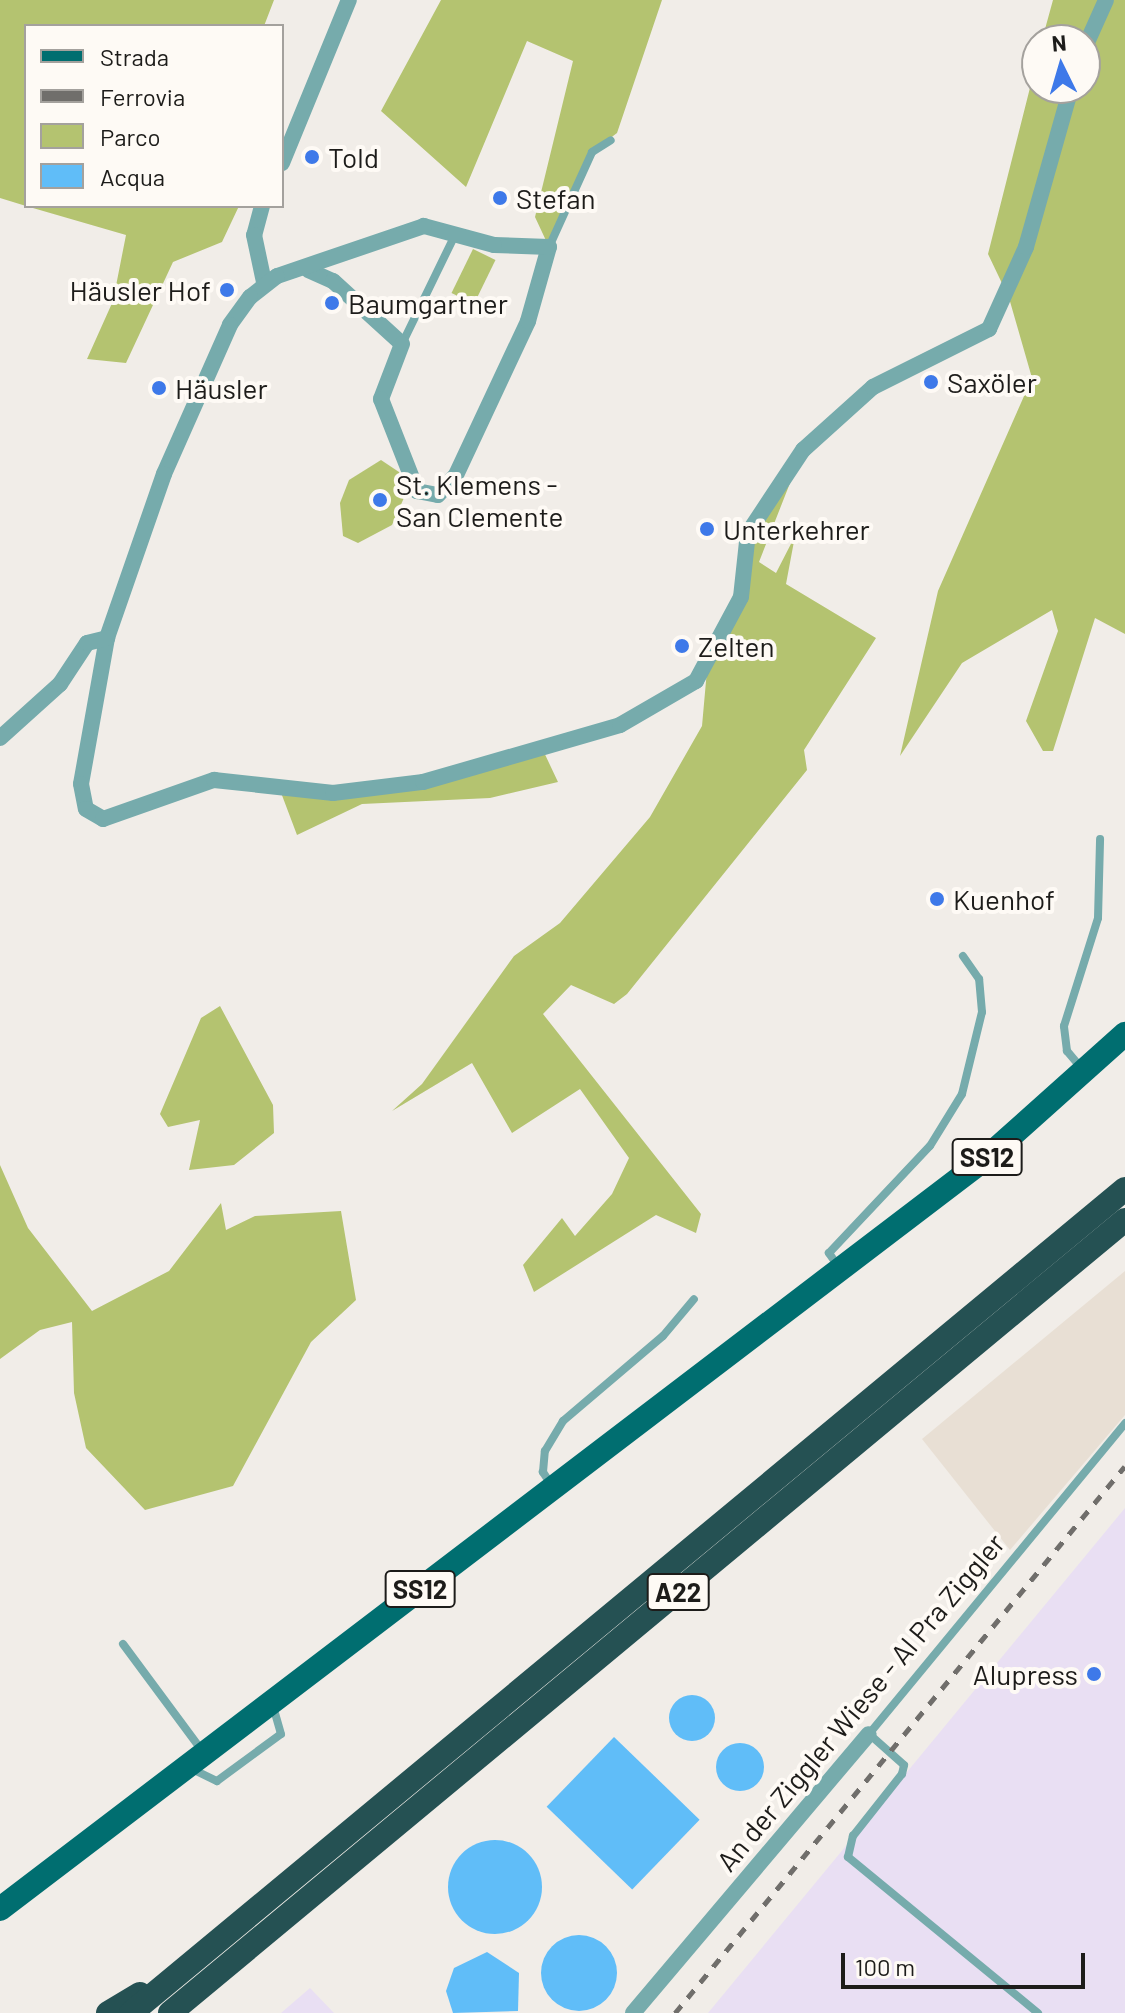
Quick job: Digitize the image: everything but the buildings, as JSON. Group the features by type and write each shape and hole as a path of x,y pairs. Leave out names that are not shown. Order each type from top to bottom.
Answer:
{"highway":[{"name":"A22","path":"131,2013 1125,1189"},
{"name":"A22","path":"170,2013 1125,1220"},
{"path":"108,2013 190,1964"}],"main road":[{"name":"SS12","path":"0,1909 841,1269 1085,1071 1125,1034"}],"street":[{"path":"284,158 349,0"},
{"path":"1095,24 1106,0"},
{"path":"308,270 333,281 402,344 381,399 417,491 438,495 456,475 528,321 549,247 494,245 457,231 406,229 308,270 264,282 230,325 176,447 107,638 81,799 93,815 113,820 214,780 333,793 423,782 620,725 707,670 741,597 748,533 803,450 873,387 989,329 1026,247 1066,104"},
{"path":"261,208 254,235 264,282"},
{"path":"0,738 60,684 87,643 107,638"},
{"name":"An der Ziggler Wiese - Al Pra Ziggler","path":"633,2013 869,1734"}],"lane":[{"path":"549,247 592,152 611,140"},
{"path":"402,344 457,231"},
{"path":"1085,1071 1067,1051 1064,1026 1098,918 1100,839"},
{"path":"841,1269 829,1253 930,1146 971,1071 982,1012 979,979 963,956"},
{"path":"553,1488 543,1472 545,1451 563,1421 663,1336 694,1299"},
{"name":"An der Ziggler Wiese - Al Pra Ziggler","path":"869,1734 1125,1423"},
{"path":"123,1644 194,1760"},
{"path":"869,1734 904,1765 850,1847 864,1870 1038,2013"}],"shaded area":[{"path":"1125,1271 1125,1415 1010,1550 922,1439"},
{"path":"1125,1508 1125,2013 708,2013"},
{"path":"310,1988 334,2013 281,2013"}],"green space":[{"path":"0,0 274,0 265,24 24,24 24,205 0,198"},
{"path":"441,0 662,0 617,133 592,152 549,247 535,217 573,61 527,41 466,187 381,111"},
{"path":"1053,0 1125,0 1125,634 1095,618 1053,751 1043,751 1026,721 1058,631 1052,610 962,663 900,756 938,591 1032,378 1009,298 988,254 1026,104 1101,104 1101,24 1046,24"},
{"path":"33,208 238,208 222,242 173,262 126,363 87,359 113,301 126,235"},
{"path":"473,249 495,260 474,304 452,293"},
{"path":"803,450 759,562 776,573 795,536 786,584 876,638 804,750 807,770 627,994 614,1004 571,985 543,1014 701,1214 696,1233 656,1215 534,1292 523,1265 562,1218 575,1236 612,1194 629,1158 580,1089 512,1133 472,1063 392,1111 422,1084 514,956 560,923 650,817 702,726 707,670 730,629 748,533"},
{"path":"381,460 399,472 407,491 392,525 358,543 343,536 340,503 349,480"},
{"path":"541,746 558,782 490,798 362,804 297,835 280,790 412,780"},
{"path":"220,1006 273,1105 274,1133 234,1165 189,1170 200,1120 168,1127 160,1114 201,1018"},
{"path":"0,1165 28,1228 92,1311 169,1271 221,1203 226,1230 255,1216 341,1211 356,1300 311,1342 233,1486 145,1510 86,1448 74,1393 72,1322 40,1330 0,1359"}],"water":[{"path":"692,1695 708,1702 715,1718 708,1734 692,1741 676,1734 669,1718 676,1702"},
{"path":"614,1737 700,1820 632,1889 547,1807"},
{"path":"740,1743 757,1750 764,1767 757,1784 740,1791 723,1784 716,1767 723,1750"},
{"path":"495,1840 513,1844 528,1854 538,1869 542,1887 538,1905 528,1920 513,1930 495,1934 477,1930 462,1920 452,1905 448,1887 452,1869 462,1854 477,1844"},
{"path":"579,1935 593,1938 606,1946 614,1959 617,1973 614,1987 606,2000 593,2008 579,2011 565,2008 552,2000 544,1987 541,1973 544,1959 552,1946 565,1938"},
{"path":"487,1952 519,1973 518,2011 453,2013 446,1991 454,1968"}],"railway":[{"path":"675,2013 1125,1466"}],"place":[{"name":"Told","path":"312,157"},
{"name":"Stefan","path":"500,198"},
{"name":"Häusler Hof","path":"227,290"},
{"name":"Baumgartner","path":"332,303"},
{"name":"Saxöler","path":"931,382"},
{"name":"Häusler","path":"159,388"},
{"name":"St. Klemens - San Clemente","path":"380,500"},
{"name":"Unterkehrer","path":"707,529"},
{"name":"Zelten","path":"682,646"},
{"name":"Kuenhof","path":"937,899"},
{"name":"Alupress","path":"1094,1674"}]}
